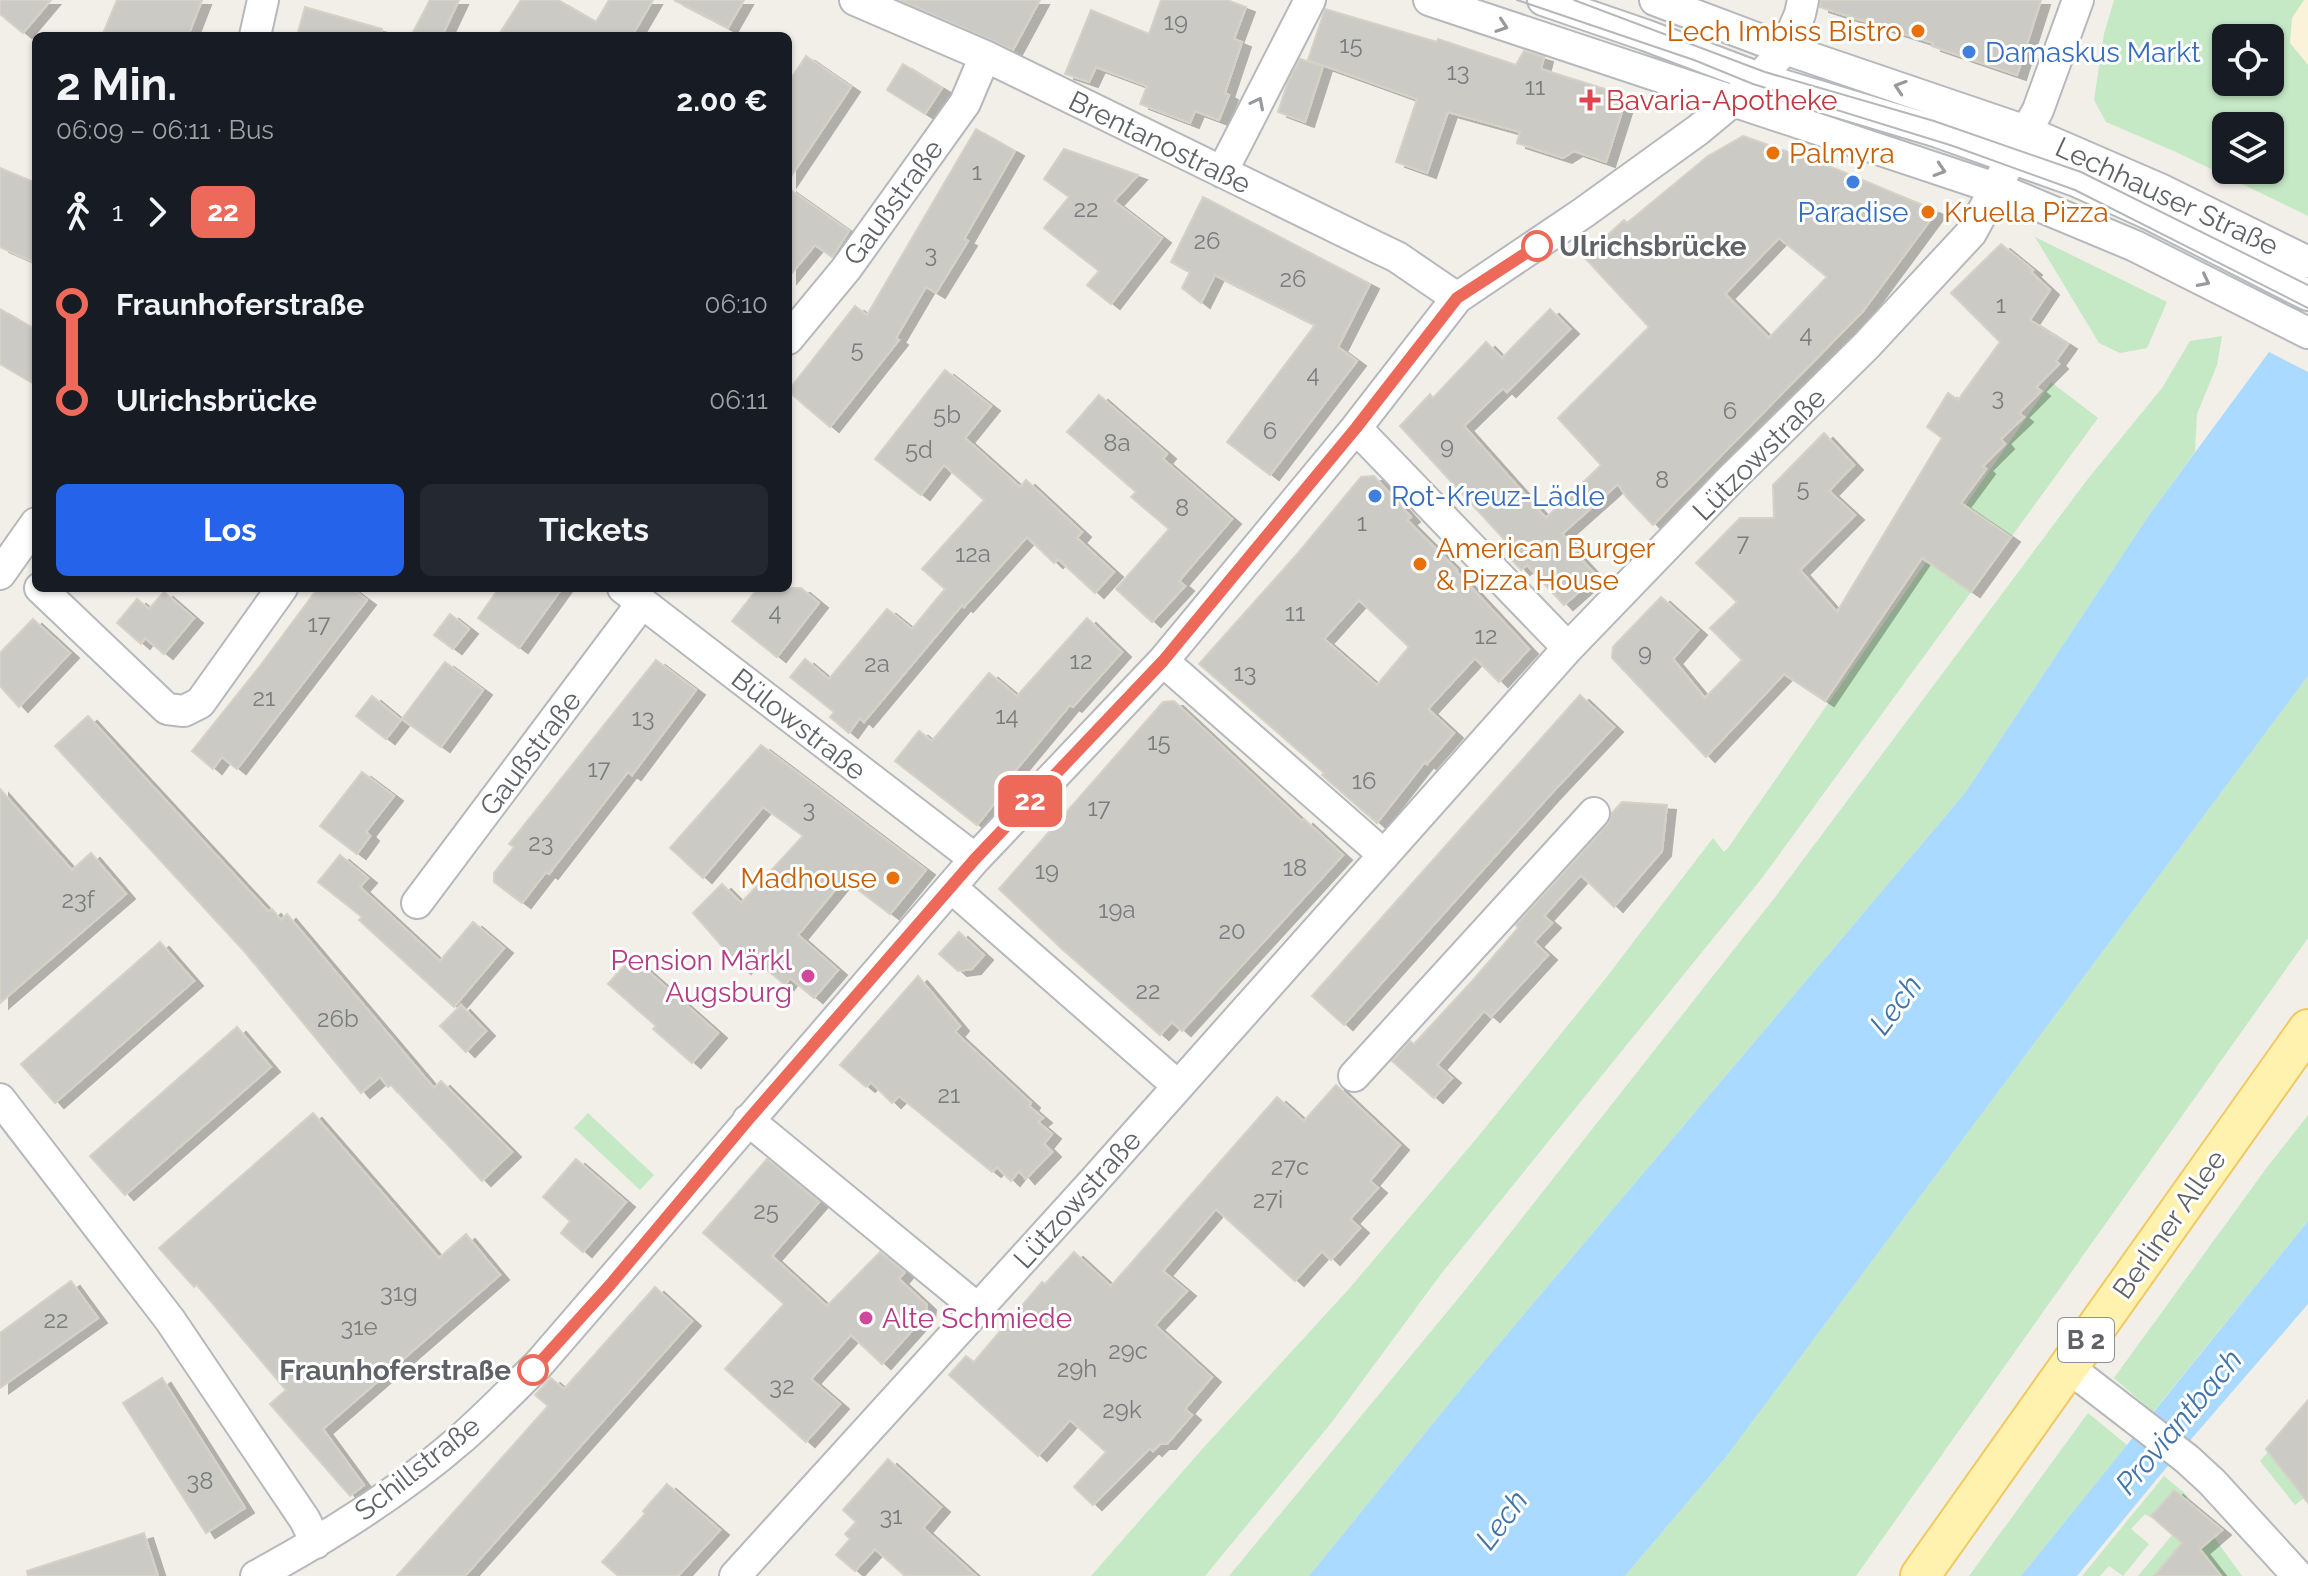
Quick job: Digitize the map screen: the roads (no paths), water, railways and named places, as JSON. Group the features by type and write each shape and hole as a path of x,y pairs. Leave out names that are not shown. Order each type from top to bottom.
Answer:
{"main road":[{"name":"Berliner Allee","path":"1920,1576 2308,1029"}],"street":[{"path":"256,32 263,0"},
{"name":"Brentanostraße","path":"855,0 985,56 1397,257 1457,298"},
{"path":"1222,172 1310,0"},
{"path":"1429,0 1995,188 2135,246 2308,333"},
{"path":"1543,0 1759,78 1938,132 2076,181 2155,202 2308,295"},
{"name":"Lechhauser Straße","path":"1655,0 1785,49 2026,131 2155,202 2308,262"},
{"name":"Schillstraße","path":"256,1576 316,1543 383,1498 460,1439 538,1365 975,859 1163,661 1356,428 1457,298 1583,213 1733,101 1785,49 1803,0"},
{"name":"Lützowstraße","path":"735,1576 978,1309 1568,648 1730,480 1866,346 1971,233 2042,101 2078,0"},
{"name":"Gaußstraße","path":"792,334 846,269 965,103 985,56"},
{"path":"1356,428 1568,648"},
{"path":"32,529 5,567 32,583"},
{"path":"44,592 167,709 184,711 200,703 279,592"},
{"name":"Gaußstraße","path":"417,903 633,595"},
{"name":"Bülowstraße","path":"633,595 975,859"},
{"path":"1163,661 1384,855"},
{"path":"1354,1076 1594,813"},
{"path":"952,888 1178,1086"},
{"path":"0,1099 170,1320 305,1520 316,1543"},
{"path":"748,1120 978,1309"},
{"path":"2068,1367 2187,1459 2298,1576"}],"water":[{"name":"Lech","path":"2308,299 2308,676 1726,1457 1625,1576 1309,1576 1465,1384 1965,793 2149,515"},
{"name":"Proviantbach","path":"2308,1221 2308,1304 2077,1576 2021,1576"}],"tram line":[{"path":"1517,0 1694,60 1753,84 1953,146 2075,190 2308,308"},
{"path":"1574,0 1765,72 1934,121 2081,172 2308,285"}],"place":[{"name":"Lech Imbiss Bistro","path":"1918,31"},
{"name":"Damaskus Markt","path":"1969,52"},
{"name":"Bavaria-Apotheke","path":"1590,100"},
{"name":"Palmyra","path":"1773,153"},
{"name":"Paradise","path":"1853,182"},
{"name":"Kruella Pizza","path":"1928,212"},
{"name":"Ulrichsbrücke","path":"1537,246"},
{"name":"Rot-Kreuz-Lädle","path":"1375,496"},
{"name":"American Burger & Pizza House","path":"1420,564"},
{"name":"Madhouse","path":"893,878"},
{"name":"Pension Märkl Augsburg","path":"808,976"},
{"name":"Alte Schmiede","path":"866,1318"},
{"name":"Fraunhoferstraße","path":"533,1370"}]}
